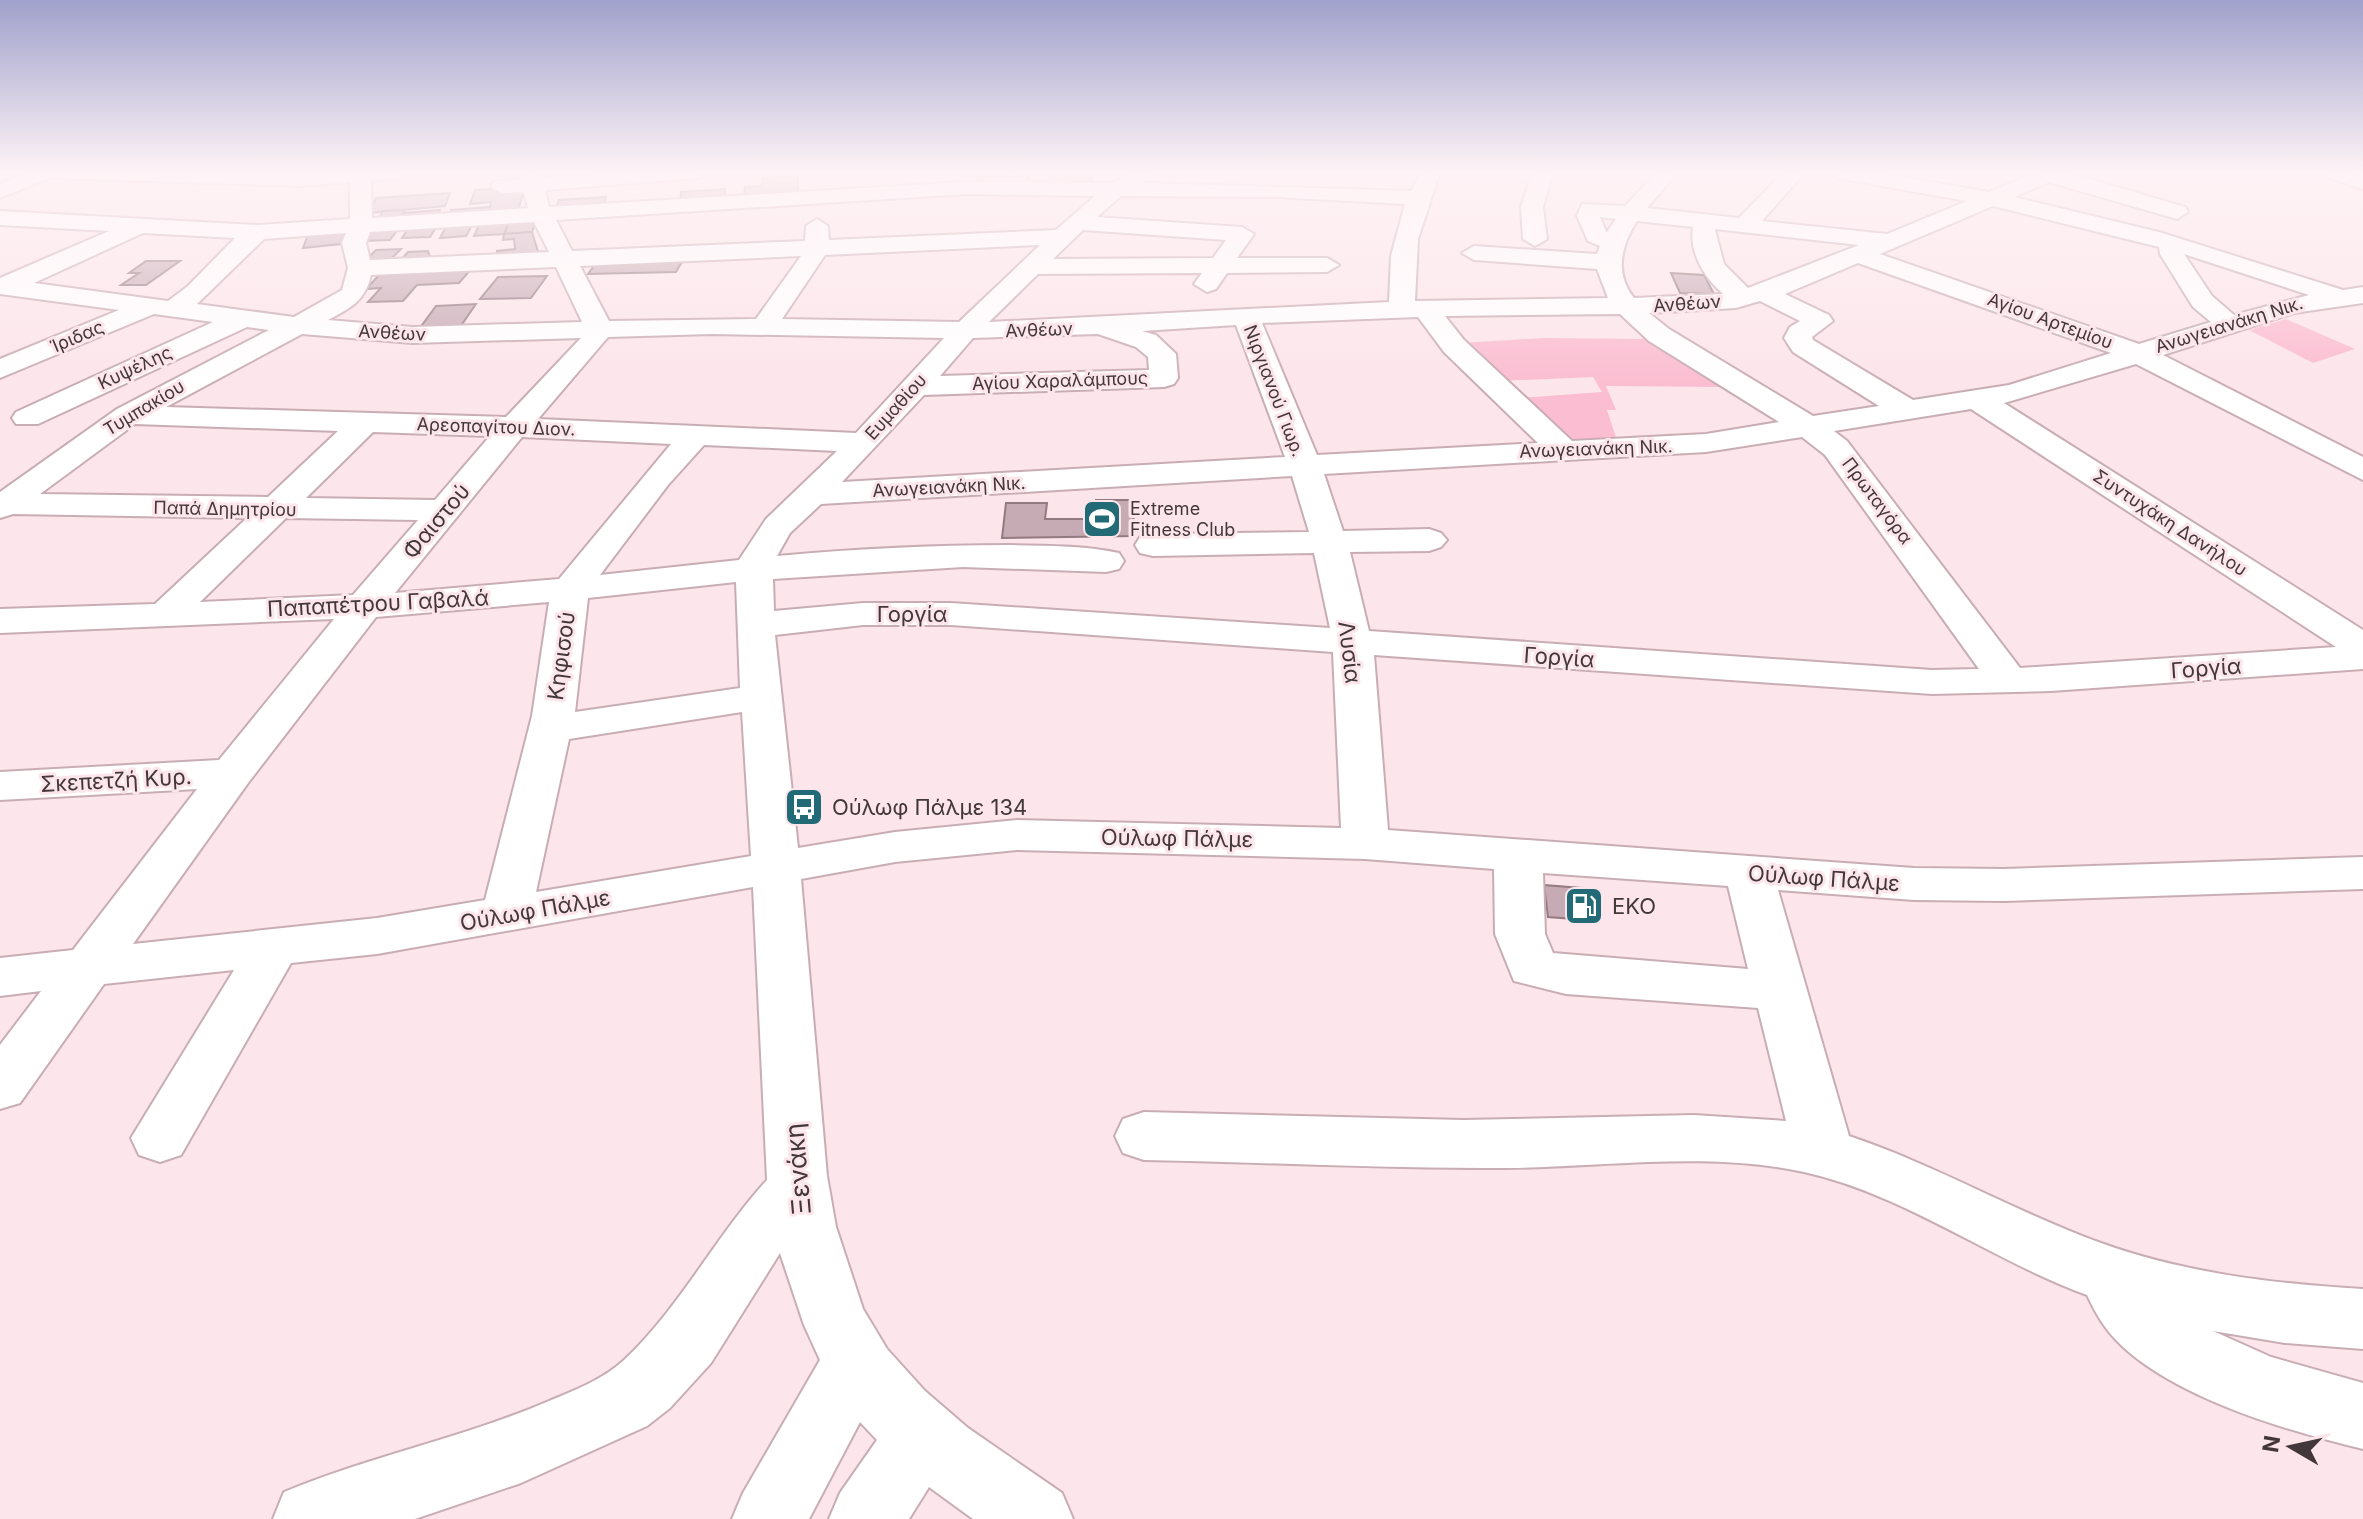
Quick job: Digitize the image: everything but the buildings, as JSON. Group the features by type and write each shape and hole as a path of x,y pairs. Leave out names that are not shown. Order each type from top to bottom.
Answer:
{"street":[{"path":"1,287 101,243"},
{"name":"Ίριδας","path":"0,369 195,297 238,243"},
{"path":"354,243 360,268 889,243"},
{"path":"557,243 598,330"},
{"path":"764,326 817,248 817,243"},
{"name":"Ευμαθίου","path":"776,867 755,625 754,567 770,535 864,443 965,331 1057,243"},
{"path":"1179,321 1236,243"},
{"path":"1408,243 1401,267 1414,309 1564,451"},
{"path":"1601,243 1609,252 1612,283 1627,308"},
{"path":"1609,252 1614,243"},
{"path":"1704,243 1707,254 1724,281 1820,321 1800,333 1803,346 1909,411"},
{"name":"Ανθέων","path":"1,287 299,326 412,335 764,326 965,331 1103,327 1414,309 1627,308 1711,303 1755,295 1883,243"},
{"path":"2163,243 2355,300"},
{"path":"2171,245 2172,254 2202,301 2230,325"},
{"path":"1474,253 1609,252"},
{"name":"Αγίου Αρτεμίου","path":"1857,254 2137,353 2363,470"},
{"path":"1032,267 1327,265"},
{"name":"Τυμπακίου","path":"2,505 128,415 347,300 354,292 360,268"},
{"name":"Ανωγειανάκη Νικ.","path":"811,494 1685,446 2013,393 2304,302 2355,300"},
{"name":"Πρωταγόρα","path":"1627,308 1659,335 1809,427 1854,468 2009,681"},
{"name":"Νιργιανού Γιωρ.","path":"1246,317 1303,466"},
{"name":"Κυψέλης","path":"27,418 243,319"},
{"name":"Αγίου Χαραλάμπους","path":"915,386 1164,378 1162,354 1146,341 1103,327"},
{"name":"Φαιστού","path":"0,1087 84,969 232,773 366,604 514,427 587,350 598,330"},
{"name":"Συντυχάκη Δανήλου","path":"1976,399 2363,647"},
{"name":"Αρεοπαγίτου Διον.","path":"128,415 514,427 864,443"},
{"path":"166,615 365,422"},
{"name":"Κηφισού","path":"506,915 550,729 570,590 656,478 695,436"},
{"name":"Λυσία","path":"1303,466 1328,541 1352,643 1365,844"},
{"name":"Παπά Δημητρίου","path":"2,505 445,510"},
{"path":"1153,545 1429,540 1338,579"},
{"name":"Παπαπέτρου Γαβαλά","path":"0,621 166,615 570,590 754,567 1041,555 1106,561"},
{"name":"Γοργία","path":"755,625 863,614 932,613 1904,680 2009,681 2363,657"},
{"path":"550,729 761,697"},
{"name":"Σκεπετζή Κυρ.","path":"0,786 232,773"},
{"name":"Ούλωφ Πάλμε","path":"0,977 274,948 506,915 895,847 1017,835 1365,844 1914,884 2004,885 2363,873"},
{"path":"1518,855 1520,934 1532,968 1566,975 1781,990"},
{"name":"Ξενάκη","path":"776,867 797,1189 804,1235 825,1300 877,1390 921,1436 1036,1519"},
{"path":"1749,873 1824,1153"},
{"path":"160,1138 274,948"},
{"path":"1144,1136 1384,1145 1708,1141 1783,1145 1824,1153 1889,1174 2012,1234 2109,1274 2223,1305 2298,1316 2363,1319"},
{"path":"310,1518 521,1448 622,1403 646,1385 687,1341 757,1235 797,1189"},
{"path":"2109,1274 2128,1308 2154,1332 2241,1379 2316,1406 2363,1416"},
{"path":"769,1519 857,1360"},
{"path":"866,1519 921,1436"}],"shaded area":[{"path":"2286,319 2355,349 2313,363 2249,330"},
{"path":"1544,338 1646,339 1726,387 1606,386 1616,410 1607,410 1617,441 1562,440 1519,398 1602,392 1593,377 1499,381 1462,343"}],"place":[{"name":"Extreme Fitness Club","path":"1102,519"},
{"name":"Ούλωφ Πάλμε 134","path":"804,807"},
{"name":"EKO","path":"1584,906"}]}
